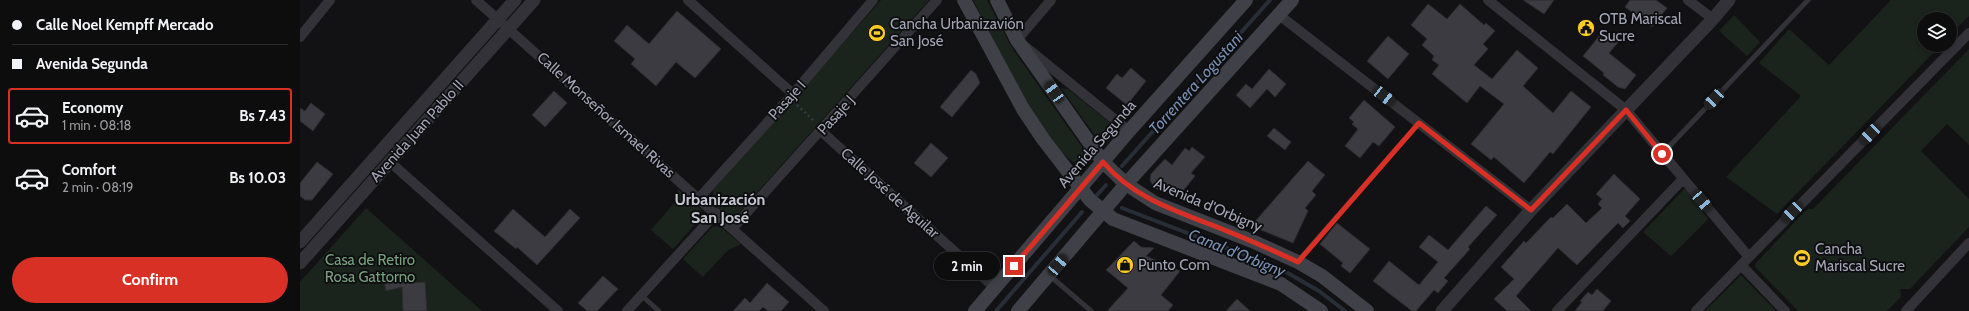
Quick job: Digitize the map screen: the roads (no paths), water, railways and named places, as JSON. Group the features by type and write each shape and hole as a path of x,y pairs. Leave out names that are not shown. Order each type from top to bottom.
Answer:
{"main road":[{"path":"964,0 1023,109 1080,189 1103,212 1113,219 1125,224 1281,284 1321,311"},
{"name":"Avenida d'Orbigny","path":"997,0 1018,40 1103,162 1126,184 1155,203 1252,241 1298,262 1322,276 1367,311"},
{"name":"Avenida Segunda","path":"975,311 1129,131 1246,0"},
{"path":"1018,311 1126,184 1292,0"}],"street":[{"path":"300,37 330,0"},
{"name":"Calle Monseñor Ismael Rivas","path":"476,0 733,228 824,311"},
{"name":"Avenida Juan Pablo II","path":"303,234 515,0"},
{"name":"Avenida Juan Pablo II","path":"300,263 534,0"},
{"path":"688,0 791,96"},
{"name":"Pasaje I","path":"698,198 791,96 873,0"},
{"name":"Pasaje J","path":"733,228 937,0"},
{"path":"1051,0 1018,40 1129,131"},
{"path":"1488,0 1626,110 1748,256"},
{"path":"1688,0 1713,19"},
{"path":"1442,311 1531,210 1713,19 1729,0"},
{"path":"1279,14 1531,210"},
{"path":"1696,311 1748,256 1969,33"},
{"name":"Calle José de Aguilar","path":"822,130 995,288"},
{"path":"390,162 558,311"},
{"path":"1557,311 1683,179"},
{"path":"627,311 716,213"},
{"path":"303,234 318,242"},
{"path":"1906,311 1969,243"},
{"path":"1741,265 1785,311"}],"lane":[{"path":"1662,154 1808,0"},
{"path":"1298,262 1419,123"},
{"path":"1049,275 1091,311"},
{"path":"641,295 659,311"}],"waterway":[{"name":"Torrentera Logustani","path":"1122,166 1270,0"},
{"name":"Torrentera Logustani","path":"1097,195 1106,185"},
{"name":"Canal d'Orbigny","path":"1122,208 1279,268 1319,291 1345,311"},
{"name":"Torrentera Logustani","path":"996,311 1082,212"}],"place":[{"name":"OTB Mariscal Sucre","path":"1586,28"},
{"name":"Cancha Urbanizavión San José","path":"877,33"},
{"name":"Cancha Mariscal Sucre","path":"1802,258"},
{"name":"Punto Com","path":"1125,265"}],"district":[{"name":"Urbanización San José","path":"720,208"}],"park label":[{"name":"Casa de Retiro Rosa Gattorno","path":"370,268"}]}
